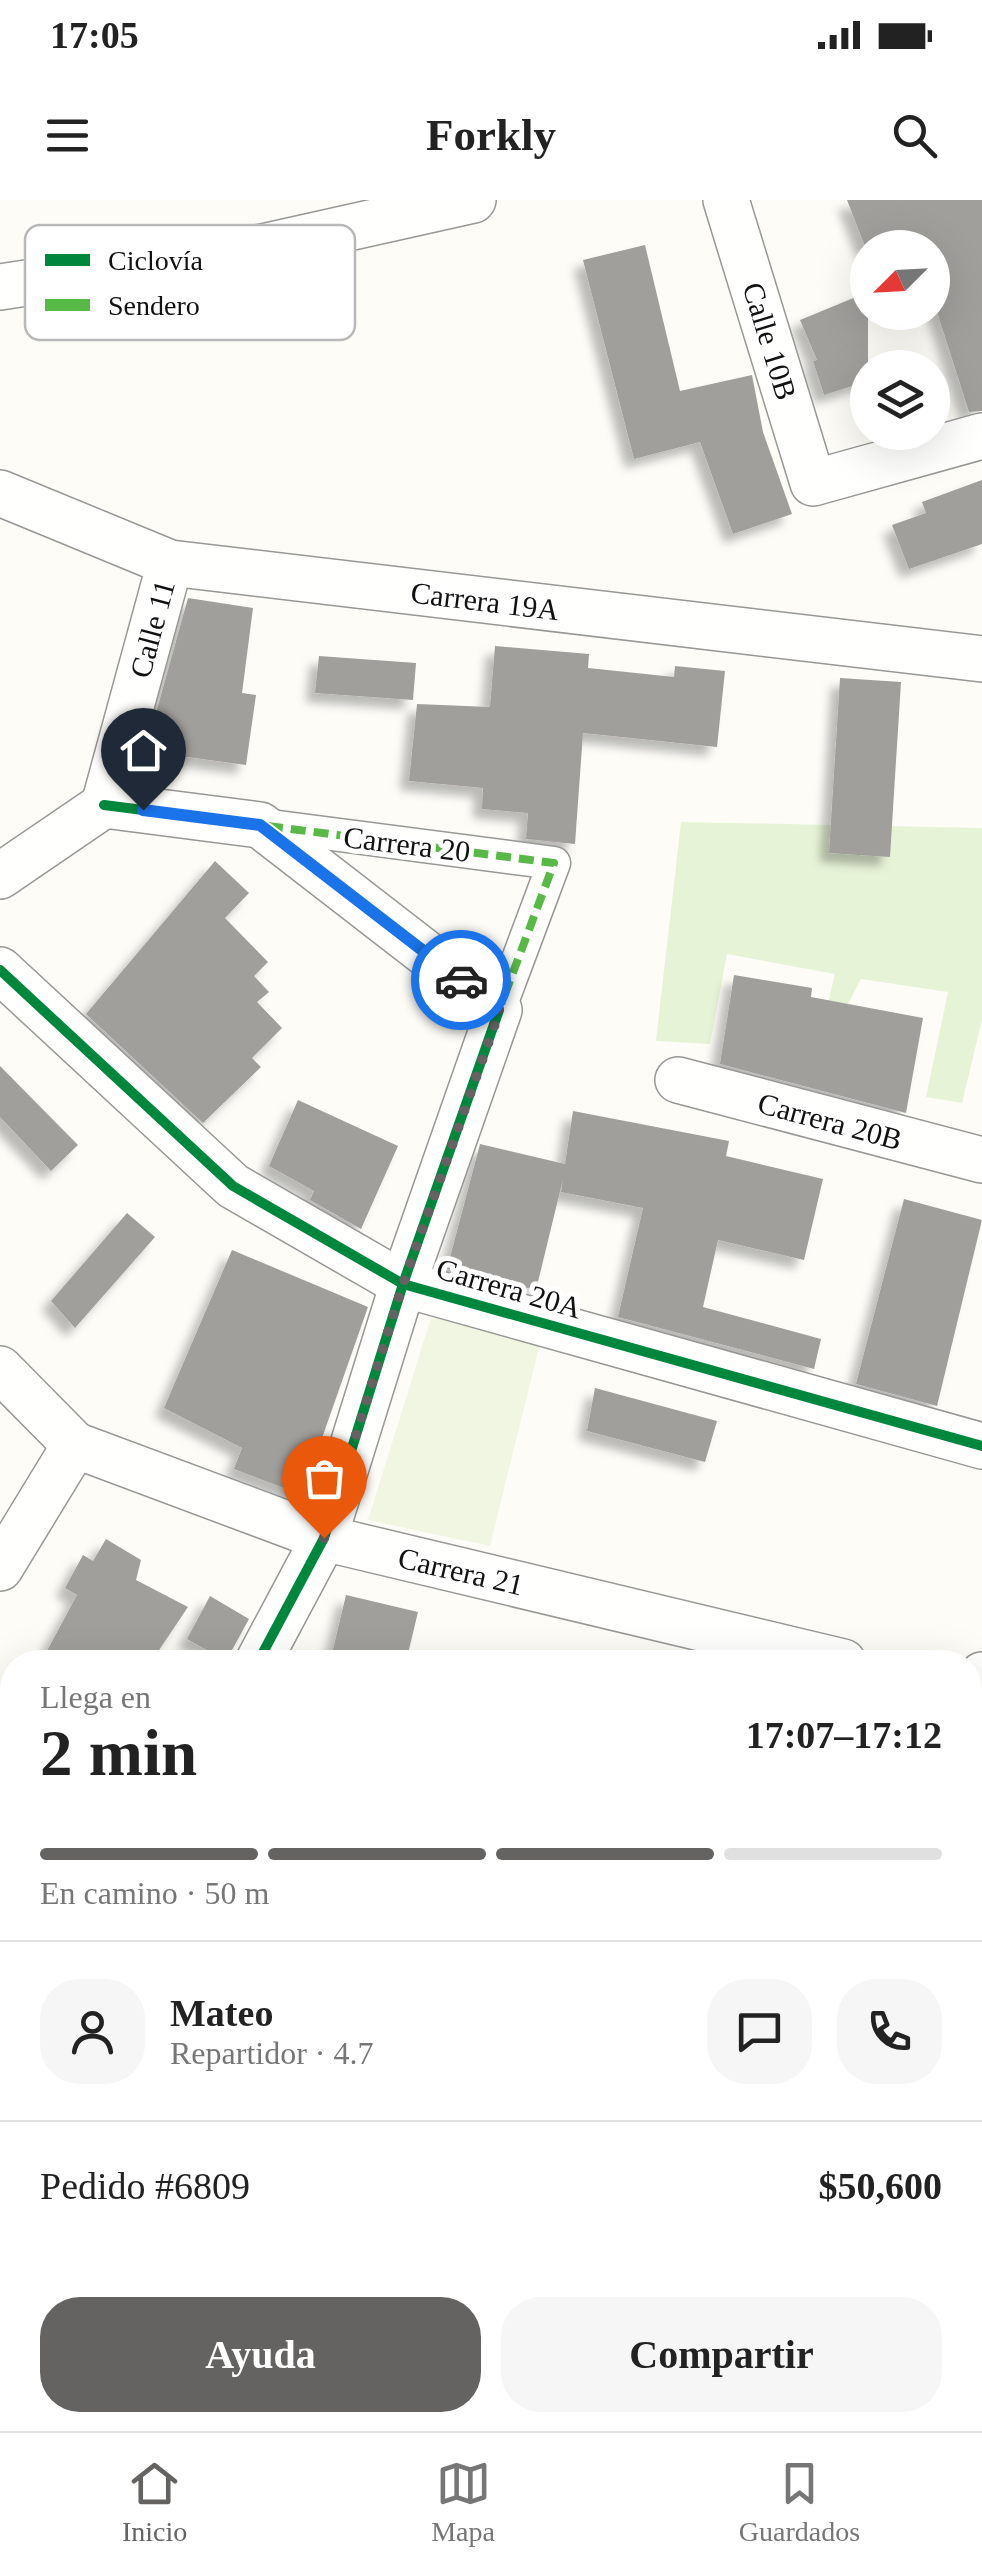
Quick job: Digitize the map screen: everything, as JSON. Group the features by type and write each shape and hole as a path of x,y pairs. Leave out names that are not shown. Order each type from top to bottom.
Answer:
{"street":[{"path":"281,225 302,200"},
{"path":"355,226 473,200"},
{"name":"Calle 10B","path":"726,200 813,482 982,436"},
{"path":"0,286 25,282"},
{"name":"Carrera 19A","path":"0,493 170,563 982,660"},
{"name":"Calle 11","path":"104,805 170,563"},
{"path":"0,876 104,805"},
{"name":"Carrera 20","path":"104,805 260,825 554,863 500,1010 260,825"},
{"name":"Carrera 20A","path":"0,970 233,1186 403,1284 982,1446"},
{"path":"264,1650 324,1538 403,1284 500,1010"},
{"name":"Carrera 20B","path":"678,1080 982,1160"},
{"name":"Carrera 21","path":"0,1369 75,1445 324,1538 793,1650"},
{"path":"0,1568 75,1445"}],"green space":[{"path":"681,822 982,828 982,1020 962,1103 926,1097 948,992 861,979 810,1077 835,974 727,954 710,1044 656,1041"},
{"path":"431,1318 542,1335 490,1546 368,1520"}],"building":[{"path":"847,200 982,200 982,411 969,412 943,330 950,330 950,230 859,230"},
{"path":"645,245 680,391 752,375 763,432 792,514 733,534 700,442 634,459 583,260"},
{"path":"850,299 850,330 868,330 868,350 850,350 850,387 824,395 813,361 817,360 800,320"},
{"path":"982,480 982,544 909,569 892,525 926,513 922,502"},
{"path":"188,598 253,608 242,693 256,695 246,765 151,752 156,713"},
{"path":"495,646 589,654 588,668 674,677 675,666 725,671 717,747 583,733 575,844 526,839 528,813 482,809 483,788 409,781 417,704 490,707"},
{"path":"319,656 416,663 413,700 315,693"},
{"path":"840,678 901,682 890,857 829,853"},
{"path":"215,861 249,893 225,918 268,962 254,976 269,992 257,1002 282,1028 252,1058 261,1067 203,1123 86,1014"},
{"path":"734,975 812,988 811,997 923,1018 906,1113 720,1064"},
{"path":"0,1066 78,1145 51,1171 0,1117"},
{"path":"298,1100 398,1146 361,1229 310,1200 314,1191 269,1166"},
{"path":"573,1111 729,1141 726,1156 823,1179 804,1260 718,1240 703,1307 821,1339 814,1369 618,1317 643,1208 561,1192 563,1179 536,1290 447,1269 480,1144 565,1164"},
{"path":"904,1199 982,1220 937,1406 856,1384"},
{"path":"127,1213 155,1237 75,1328 51,1301"},
{"path":"232,1250 368,1307 302,1495 234,1469 242,1448 164,1408"},
{"path":"595,1388 717,1421 705,1462 587,1431"},
{"path":"106,1539 141,1560 136,1580 188,1607 159,1650 47,1650 77,1595 65,1588 83,1555 93,1561"},
{"path":"346,1595 418,1612 409,1650 333,1650"},
{"path":"210,1596 249,1619 232,1650 206,1650 187,1639"}],"marked path":[{"path":"268,826 554,863 499,1010"}],"cycle path":[{"path":"104,805 260,825 499,1010 403,1284 324,1538 264,1650"},
{"path":"0,970 233,1186 403,1284 982,1446"}],"way so far":[{"path":"324,1538 403,1284 500,1010 461,980"}],"route":[{"path":"143,810 260,825 461,980"}]}
